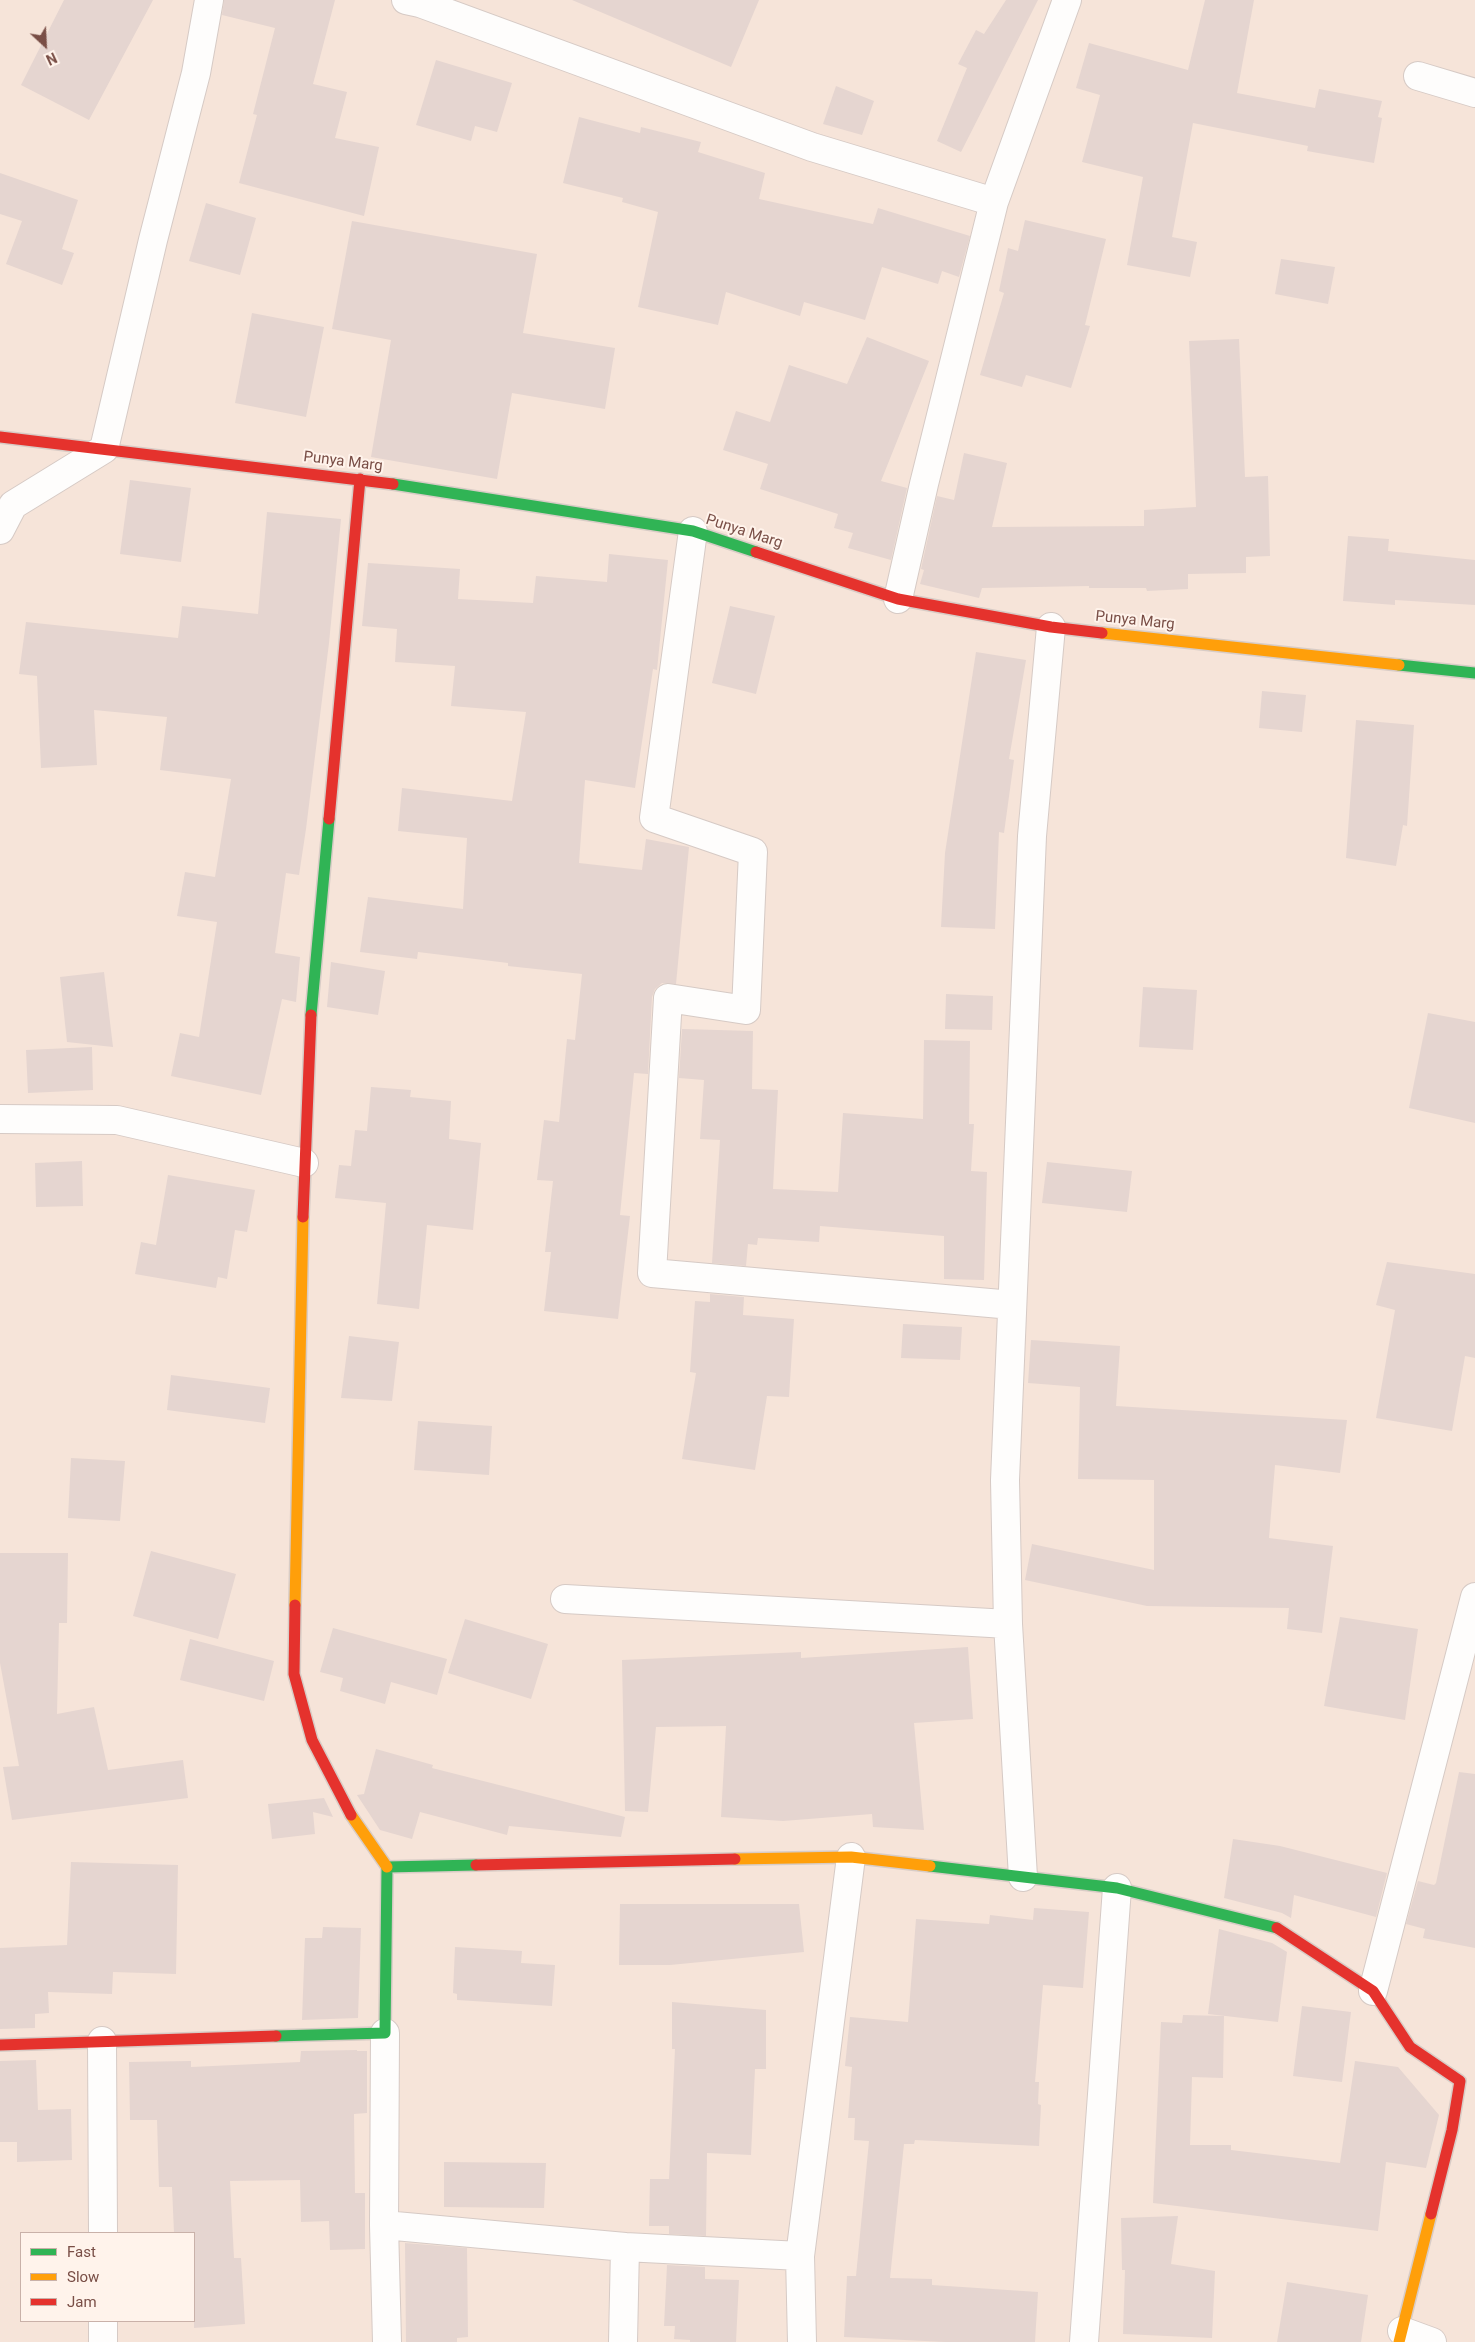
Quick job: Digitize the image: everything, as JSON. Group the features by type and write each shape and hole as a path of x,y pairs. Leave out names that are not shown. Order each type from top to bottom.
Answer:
{"street":[{"path":"0,530 13,505 104,449 153,240 196,73 209,0"},
{"path":"406,0 429,6 812,147 994,202"},
{"path":"898,599 926,474 994,202 1067,0"},
{"path":"1418,76 1475,93"},
{"name":"Punya Marg","path":"0,437 360,478 693,531 898,599 1051,627 1475,673"},
{"path":"360,478 309,1034 299,1326 294,1674 312,1740 347,1810 387,1866 384,2225 387,2342"},
{"path":"693,531 654,818 753,852 746,1010 668,998 652,1273 1012,1305"},
{"path":"1023,1877 1008,1624 1005,1480 1032,836 1051,627"},
{"path":"0,1119 117,1120 304,1163"},
{"path":"1373,1991 1475,1597"},
{"path":"565,1599 1008,1624"},
{"path":"387,1866 851,1857 1117,1888 1278,1928 1373,1991 1410,2047 1468,2086 1452,2130 1400,2337 1432,2342"},
{"path":"802,2342 800,2256 851,1857"},
{"path":"1084,2342 1117,1888"},
{"path":"0,2045 385,2033"},
{"path":"102,2041 103,2232"},
{"path":"384,2225 625,2247 800,2256"},
{"path":"623,2342 625,2247"},
{"path":"103,2322 103,2342"}],"shaded area":[{"path":"0,0 1475,0 1475,2342 0,2342"}],"building":[{"path":"64,0 153,0 89,120 21,85"},
{"path":"224,0 335,0 313,84 347,92 335,138 379,147 364,216 239,183 257,115 253,114 275,28 222,15"},
{"path":"572,0 759,0 731,67"},
{"path":"1006,0 1038,0 961,152 937,141 967,68 958,64 976,30 984,34"},
{"path":"1205,0 1254,0 1237,93 1315,108 1319,89 1382,101 1378,117 1382,118 1374,163 1307,151 1308,146 1193,123 1172,237 1197,242 1190,277 1127,265 1143,177 1082,162 1100,95 1076,88 1089,43 1188,70"},
{"path":"436,60 512,83 497,132 475,126 471,141 416,125"},
{"path":"836,86 874,101 862,135 823,124"},
{"path":"579,117 640,133 641,127 701,142 698,152 765,173 759,199 873,224 878,208 970,236 959,277 942,271 938,284 882,267 865,320 804,302 800,316 726,292 718,325 638,307 658,212 622,202 623,198 563,183"},
{"path":"0,173 78,200 62,249 74,253 62,285 6,264 22,221 0,214"},
{"path":"206,203 256,218 240,275 189,261"},
{"path":"1025,220 1106,239 1085,325 1090,326 1071,388 1026,375 1022,387 980,375 1004,293 999,291 1008,248 1018,251"},
{"path":"352,221 537,254 523,333 615,348 605,409 512,393 497,479 371,457 391,340 332,329"},
{"path":"1281,259 1335,267 1328,304 1275,294"},
{"path":"252,313 324,327 306,417 235,403"},
{"path":"867,337 929,361 881,481 907,488 891,560 848,548 853,533 834,528 838,514 760,489 768,464 723,450 736,411 770,422 789,365 847,384"},
{"path":"1239,339 1245,477 1268,476 1270,556 1246,557 1246,573 1188,574 1188,589 1147,591 1146,588 1089,588 1089,586 982,588 979,598 920,584 924,570 921,569 937,496 954,500 964,453 1007,463 992,527 1144,526 1144,510 1196,507 1189,341"},
{"path":"130,480 191,488 181,562 120,554"},
{"path":"267,512 341,519 329,643 306,829 299,875 286,873 275,953 300,957 296,1002 282,999 261,1095 171,1076 180,1033 199,1037 217,922 177,916 185,872 215,877 231,779 160,770 167,717 94,710 97,765 41,768 37,676 19,674 26,622 178,638 182,606 258,614"},
{"path":"1348,536 1389,539 1388,551 1475,560 1475,605 1395,600 1395,605 1343,601"},
{"path":"609,554 668,560 657,670 653,669 635,788 585,780 579,863 642,870 646,839 689,847 676,984 662,983 655,989 652,997 648,1074 634,1073 620,1215 630,1216 618,1319 544,1311 551,1252 545,1252 553,1181 537,1180 544,1120 559,1122 567,1039 575,1040 582,974 508,966 508,963 418,952 417,959 360,952 368,897 463,909 467,838 398,831 402,788 512,801 526,712 451,706 455,666 395,662 397,629 362,626 368,563 460,569 458,599 533,603 536,576 607,582"},
{"path":"730,606 775,616 756,694 712,683"},
{"path":"976,652 1026,660 1009,759 1014,760 1004,833 999,832 995,929 941,927 945,853"},
{"path":"1262,691 1306,695 1302,732 1259,728"},
{"path":"1356,720 1414,725 1407,826 1403,825 1396,866 1346,858"},
{"path":"331,962 385,971 378,1015 327,1007"},
{"path":"104,972 113,1047 67,1042 60,977"},
{"path":"1143,987 1197,990 1193,1050 1139,1047"},
{"path":"946,994 993,996 992,1030 945,1029"},
{"path":"1428,1013 1475,1022 1475,1123 1409,1108"},
{"path":"682,1029 753,1031 752,1089 778,1090 773,1189 838,1192 843,1113 923,1119 924,1040 970,1041 969,1124 974,1124 971,1171 987,1172 984,1280 944,1279 944,1236 820,1226 819,1242 758,1238 757,1245 748,1244 746,1266 712,1263 720,1140 700,1139 704,1080 679,1078"},
{"path":"92,1047 93,1090 28,1093 26,1050"},
{"path":"371,1087 411,1090 410,1097 451,1101 449,1139 481,1143 473,1230 427,1225 419,1309 377,1304 386,1203 335,1198 339,1165 351,1166 355,1130 367,1131"},
{"path":"82,1161 83,1206 36,1207 35,1163"},
{"path":"1047,1162 1132,1171 1127,1212 1042,1203"},
{"path":"168,1175 255,1190 247,1232 235,1230 227,1279 218,1277 216,1288 135,1274 141,1242 156,1245"},
{"path":"1387,1262 1475,1274 1475,1358 1465,1356 1452,1431 1376,1418 1395,1310 1376,1305"},
{"path":"710,1294 744,1297 743,1315 794,1319 789,1397 767,1396 755,1470 682,1459 696,1373 690,1372 695,1301 710,1302"},
{"path":"903,1324 962,1327 960,1360 901,1358"},
{"path":"349,1336 399,1342 392,1401 341,1398"},
{"path":"1031,1340 1120,1346 1116,1406 1347,1420 1340,1473 1275,1465 1269,1538 1333,1546 1322,1633 1287,1629 1289,1608 1147,1606 1025,1580 1032,1544 1154,1570 1154,1480 1078,1479 1080,1387 1028,1383"},
{"path":"171,1375 270,1388 265,1423 167,1410"},
{"path":"418,1421 492,1426 489,1475 414,1470"},
{"path":"71,1458 125,1461 120,1521 68,1518"},
{"path":"151,1551 236,1574 218,1639 133,1616"},
{"path":"0,1553 68,1553 67,1623 59,1623 57,1714 94,1707 108,1770 183,1760 188,1798 12,1820 3,1767 19,1766 0,1663"},
{"path":"1340,1617 1418,1629 1405,1720 1324,1706"},
{"path":"465,1619 548,1644 531,1699 448,1673"},
{"path":"333,1628 447,1659 437,1695 391,1682 385,1704 340,1691 343,1678 320,1672"},
{"path":"190,1639 274,1661 264,1701 180,1680"},
{"path":"968,1647 973,1719 914,1723 924,1830 873,1827 872,1814 783,1821 721,1817 726,1726 656,1727 648,1812 625,1811 622,1660 801,1652 801,1658"},
{"path":"376,1749 433,1765 432,1768 625,1817 621,1837 509,1826 507,1835 420,1812 412,1839 380,1830 357,1795 364,1794"},
{"path":"1459,1772 1475,1774 1475,1948 1423,1938 1425,1929 1406,1924 1418,1881 1434,1885 1436,1883"},
{"path":"324,1798 333,1817 313,1812 315,1834 272,1839 268,1804"},
{"path":"1233,1839 1280,1846 1387,1873 1376,1917 1294,1895 1291,1918 1282,1913 1224,1898"},
{"path":"71,1862 178,1865 176,1974 113,1972 112,1994 48,1992 49,2013 35,2014 35,2028 0,2029 0,1948 67,1945"},
{"path":"620,1904 799,1904 804,1952 670,1965 619,1965"},
{"path":"1034,1908 1089,1912 1083,1988 1043,1985 1035,2082 1039,2082 1038,2104 1041,2105 1039,2146 915,2140 914,2144 904,2144 890,2278 932,2279 932,2285 1038,2292 1035,2342 945,2342 844,2337 847,2276 856,2276 869,2141 854,2140 855,2118 848,2118 852,2067 845,2066 850,2017 908,2022 916,1919 989,1924 990,1915 1033,1920"},
{"path":"323,1927 361,1928 358,2018 302,2020 305,1938 322,1938"},
{"path":"1219,1929 1272,1943 1287,1952 1278,2022 1208,2014"},
{"path":"455,1947 522,1951 521,1963 555,1965 552,2006 457,2000 457,1994 453,1993"},
{"path":"672,2002 766,2010 766,2069 755,2069 751,2155 707,2153 706,2236 669,2234 669,2226 649,2226 650,2179 669,2179 675,2049 672,2049"},
{"path":"1302,2006 1351,2012 1342,2082 1293,2076"},
{"path":"1183,2015 1224,2016 1223,2078 1192,2077 1190,2145 1231,2145 1231,2150 1340,2163 1355,2061 1398,2067 1439,2115 1426,2168 1386,2162 1378,2231 1153,2203 1161,2022 1182,2023"},
{"path":"301,2051 367,2051 367,2113 354,2114 355,2193 365,2193 365,2249 330,2250 329,2221 301,2222 300,2180 230,2181 234,2258 241,2258 245,2324 194,2328 195,2232 174,2232 172,2187 159,2187 157,2120 130,2120 129,2062 191,2061 191,2067 300,2062"},
{"path":"36,2060 38,2110 71,2109 72,2160 17,2162 17,2142 0,2142 0,2061"},
{"path":"444,2162 546,2163 544,2208 444,2207"},
{"path":"1178,2216 1171,2264 1215,2271 1212,2338 1123,2334 1125,2270 1122,2270 1121,2218"},
{"path":"405,2243 467,2248 468,2337 457,2338 457,2342 406,2342"},
{"path":"667,2265 705,2267 705,2279 739,2280 736,2342 690,2342 690,2340 674,2339 675,2326 664,2326"},
{"path":"1287,2282 1368,2295 1361,2342 1277,2342"}],"traffic: fast":[{"path":"393,484 693,531 756,552"},
{"path":"1399,665 1475,673"},
{"path":"311,1015 329,819"},
{"path":"276,2036 385,2033 387,1867 476,1865"},
{"path":"930,1866 1117,1888 1277,1928"}],"traffic: slow":[{"path":"1102,633 1399,665"},
{"path":"295,1605 303,1217"},
{"path":"351,1815 387,1867"},
{"path":"735,1859 851,1857 930,1866"},
{"path":"1399,2342 1431,2214"}],"traffic: jam":[{"path":"0,437 393,484"},
{"path":"329,819 360,479"},
{"path":"756,552 898,599 1051,627 1102,633"},
{"path":"303,1217 311,1015"},
{"path":"295,1605 294,1674 312,1740 351,1815"},
{"path":"476,1865 735,1859"},
{"path":"1277,1928 1373,1991 1410,2047 1460,2081 1452,2130 1431,2214"},
{"path":"0,2045 276,2036"}]}
